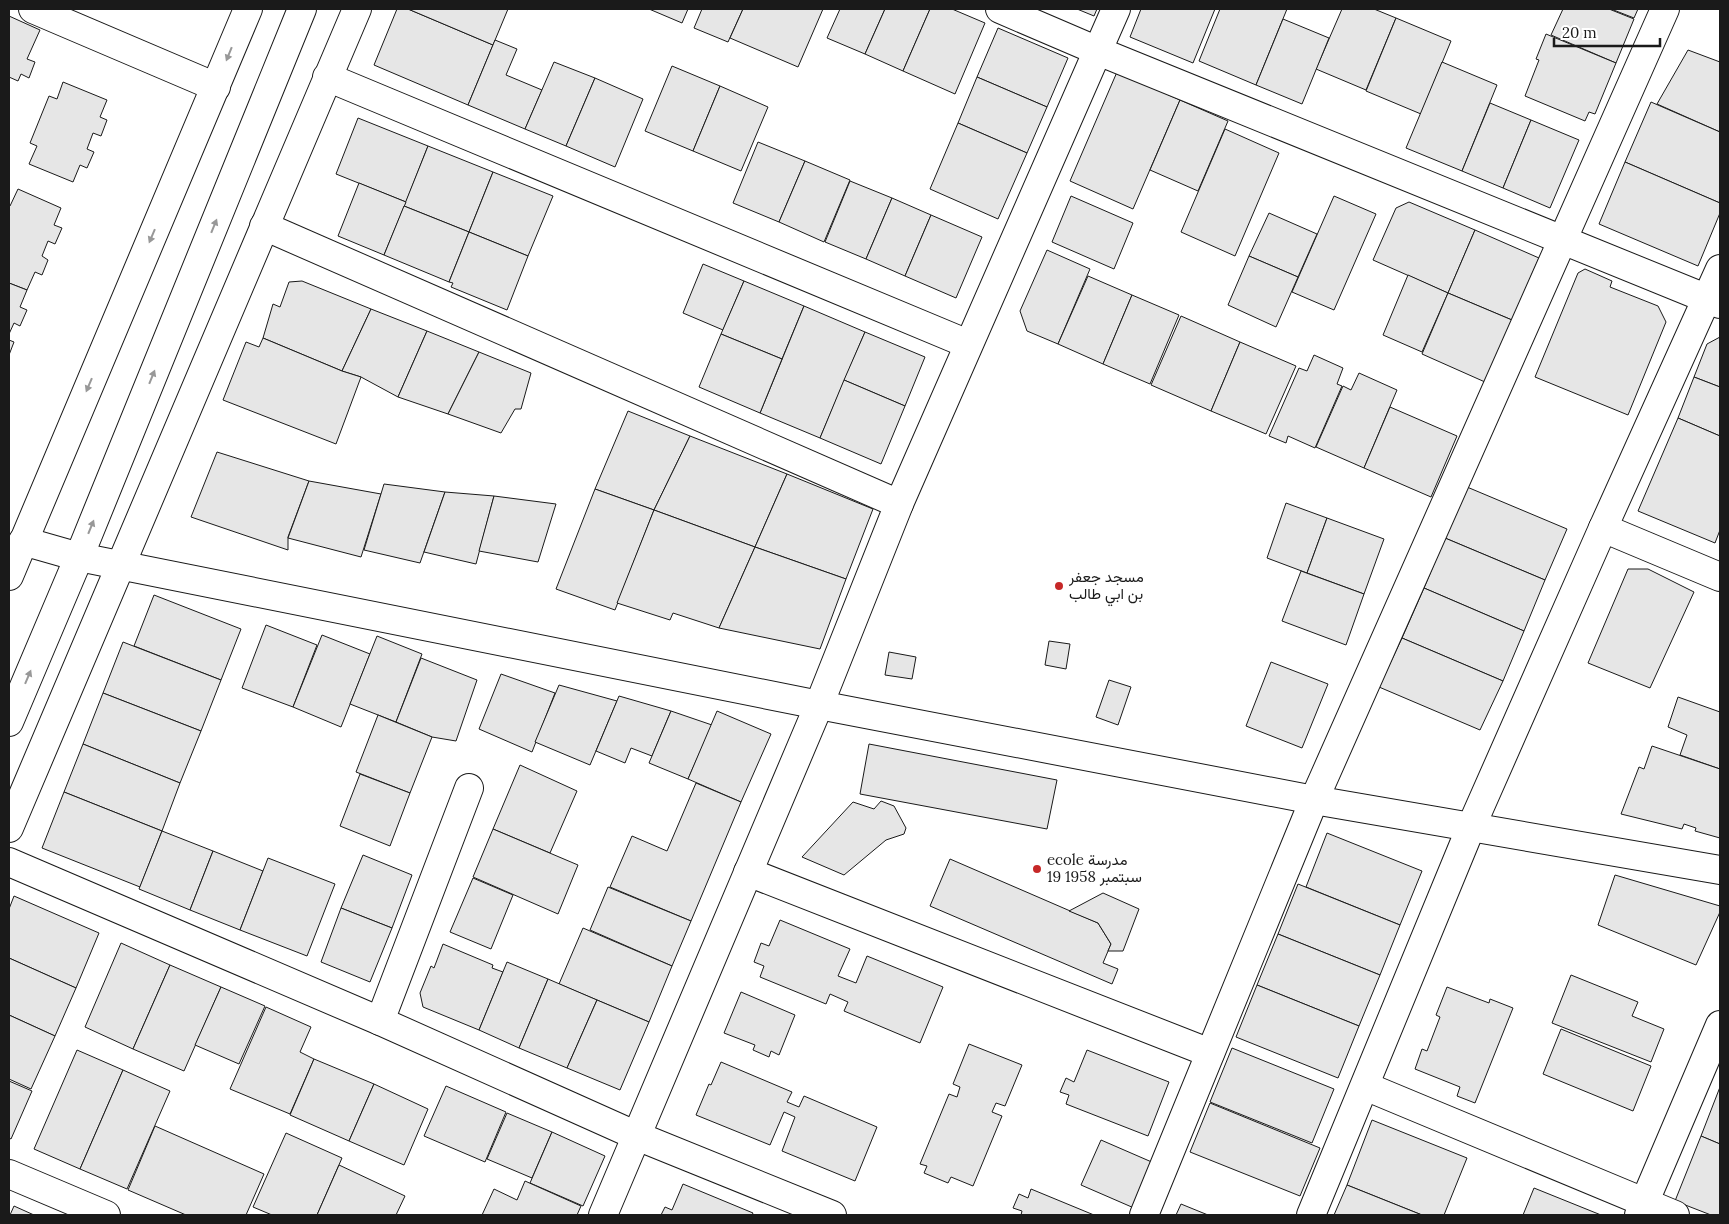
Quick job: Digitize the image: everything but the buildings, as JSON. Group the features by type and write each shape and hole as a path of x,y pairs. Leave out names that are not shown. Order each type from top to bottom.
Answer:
{"street":[{"path":"33,9 216,87"},
{"path":"9,576 16,539 216,87 248,9"},
{"path":"9,722 79,557 302,9"},
{"path":"9,828 357,9"},
{"path":"1000,9 1098,51 1714,302"},
{"path":"603,1215 819,705 899,504 1116,9"},
{"path":"1144,1215 1314,800 1665,9"},
{"path":"327,77 968,344"},
{"path":"264,226 899,504"},
{"path":"1311,1215 1471,827 1603,528 1714,302 1720,269"},
{"path":"1603,528 1720,578"},
{"path":"16,539 79,557 819,705 1314,800 1720,870"},
{"path":"380,1021 469,788"},
{"path":"9,862 380,1021 637,1136 832,1215"},
{"path":"748,872 1210,1053"},
{"path":"1642,1209 1720,1025"},
{"path":"1365,1086 1642,1209 1675,1215"},
{"path":"9,1174 106,1215"}],"place":[{"name":"مسجد جعفر بن ابي طالب","path":"1059,586"},
{"name":"ecole مدرسة 19 سبتمبر 1958","path":"1037,869"}]}
